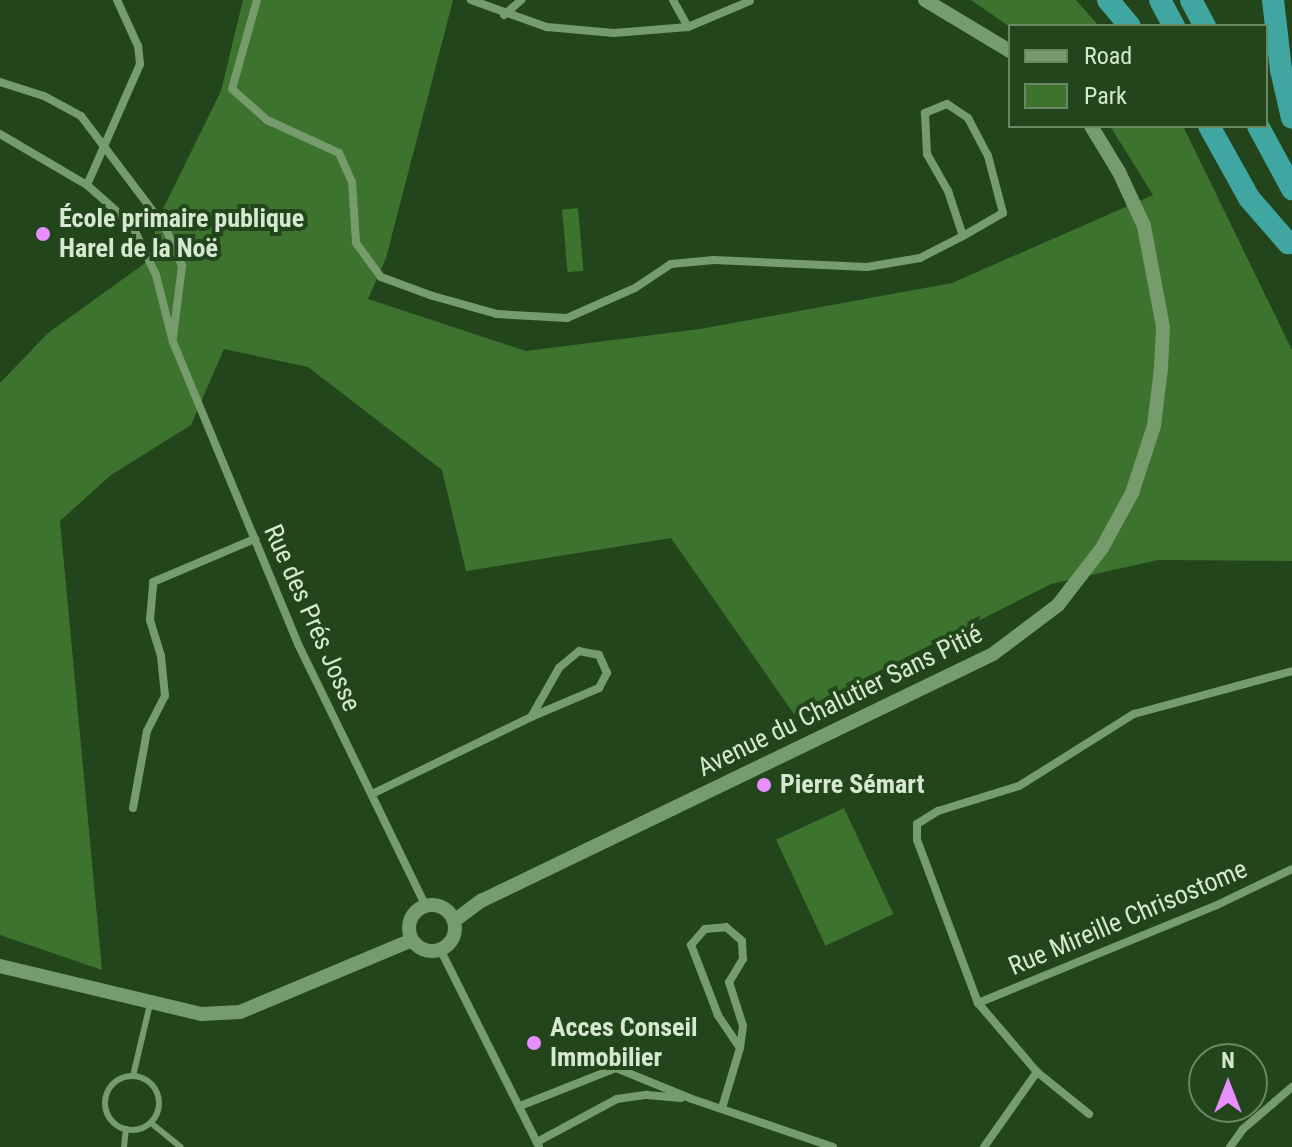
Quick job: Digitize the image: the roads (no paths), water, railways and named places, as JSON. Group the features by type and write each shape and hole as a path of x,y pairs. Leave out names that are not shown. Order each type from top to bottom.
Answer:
{"highway":[{"path":"1108,0 1128,24"},
{"path":"1160,0 1173,24"},
{"path":"1191,0 1204,24"},
{"path":"1273,0 1281,70 1292,118"},
{"path":"1210,128 1249,198 1290,247"},
{"path":"1227,128 1290,247"},
{"path":"1259,128 1292,189"}],"street":[{"path":"87,185 140,64 138,46 117,0"},
{"path":"257,0 232,89 267,120 339,153 352,182 356,243 381,277 433,296 497,314 567,318 635,288 671,264 714,260 867,267 920,258 963,236 1003,213 988,156 968,118 947,104 925,113 927,154 948,191 963,236"},
{"path":"471,0 504,15 547,27 614,33 688,27 750,1"},
{"path":"504,15 521,0"},
{"path":"673,0 688,27"},
{"path":"925,0 1008,50"},
{"name":"Rue des Prés Josse","path":"0,82 68,108 90,125 165,227 182,266 173,342"},
{"name":"Avenue du Chalutier Sans Pitié","path":"454,921 481,901 993,654 1058,605 1102,548 1132,493 1154,426 1158,399 1163,327 1144,226 1119,172 1092,128"},
{"name":"Rue des Prés Josse","path":"0,134 87,185 132,225 156,275 173,342 298,644 426,906"},
{"path":"133,808 147,731 165,696 161,656 150,620 153,582 255,539"},
{"path":"372,794 531,717 599,688 607,673 599,655 579,651 559,668 531,717"},
{"path":"1089,1114 1037,1072 978,1003 917,840 917,824 938,811 1019,786 1134,714 1292,671"},
{"name":"Rue Mireille Chrisostome","path":"978,1003 1217,905 1292,869"},
{"path":"426,906 440,907 454,921 454,935 440,949 422,949 412,940 410,920 426,906"},
{"path":"722,1108 740,1048 743,1026 729,982 743,959 742,941 726,927 705,929 691,945 718,1015 740,1048"},
{"path":"0,966 201,1014 240,1012 412,940"},
{"path":"440,949 538,1144 617,1099 647,1095 692,1099"},
{"path":"520,1106 616,1068 692,1099 833,1147"},
{"path":"984,1147 1037,1072"},
{"path":"1230,1147 1243,1129 1292,1087"}],"lane":[{"path":"133,1076 150,1004"},
{"path":"133,1076 147,1080 159,1096 159,1108 151,1123 143,1128 126,1129 112,1120 105,1102 113,1084 133,1076"},
{"path":"151,1123 181,1147"},
{"path":"124,1147 126,1129"}],"place":[{"name":"École primaire publique Harel de la Noë","path":"43,234"},
{"name":"Pierre Sémart","path":"764,785"},
{"name":"Acces Conseil Immobilier","path":"534,1043"}]}
